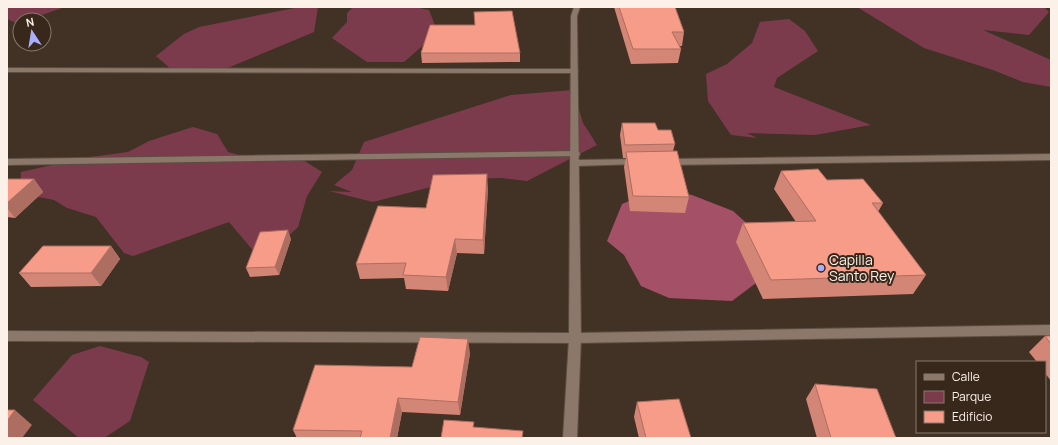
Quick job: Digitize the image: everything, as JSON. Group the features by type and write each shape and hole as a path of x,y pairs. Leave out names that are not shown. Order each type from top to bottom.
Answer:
{"street":[{"path":"570,438 575,338 576,159 574,16 577,7"},
{"path":"7,70 574,71"},
{"path":"7,162 576,159 651,162 1051,157"},
{"path":"7,336 575,338 1051,330"}],"green space":[{"path":"7,7 65,7 50,12 12,12 12,21 7,19"},
{"path":"300,7 318,7 314,32 230,67 206,72 171,69 156,56 184,34 199,27"},
{"path":"353,7 414,7 429,10 436,28 428,41 404,62 367,62 332,38 347,22 347,13"},
{"path":"857,7 1044,7 1049,12 1029,35 983,30 1051,60 1051,87 1023,82 993,70 924,48"},
{"path":"789,19 805,31 818,51 777,78 774,87 871,125 815,135 747,133 757,138 731,135 708,101 706,74 727,64 752,43 760,22"},
{"path":"573,90 583,123 597,145 527,181 502,178 462,179 373,202 329,191 352,192 334,185 352,170 364,142 511,95"},
{"path":"193,127 217,134 228,152 253,159 295,155 322,172 307,196 298,227 262,261 229,222 133,256 124,253 96,217 67,208 54,200 33,196 20,188 21,172 83,158 128,152 149,141"},
{"path":"100,346 141,357 149,362 130,421 104,438 79,438 33,400 72,355"}],"shaded area":[{"path":"658,189 692,195 733,211 752,228 756,283 732,301 669,298 641,286 624,255 607,241 622,204"}],"building":[{"path":"619,7 675,7 684,32 672,32 681,49 633,49"},
{"path":"512,11 520,53 421,53 430,25 475,25 474,12"},
{"path":"622,123 655,123 658,130 671,130 675,144 625,145"},
{"path":"677,151 689,197 633,196 626,152"},
{"path":"818,169 827,180 863,179 883,203 872,203 926,275 771,280 743,223 816,221 781,171"},
{"path":"487,174 483,240 455,239 446,277 403,275 406,263 356,264 378,206 426,208 433,175"},
{"path":"7,179 34,179 7,203"},
{"path":"288,230 275,267 246,268 260,232"},
{"path":"43,246 111,246 91,273 19,273"},
{"path":"1045,336 1051,336 1051,344"},
{"path":"420,337 468,339 458,402 398,398 390,438 360,438 362,431 293,430 315,365 412,367"},
{"path":"815,384 877,389 896,438 831,438"},
{"path":"679,399 691,438 646,438 637,402"},
{"path":"7,410 15,410 7,421"},
{"path":"444,420 474,422 473,427 523,431 522,438 441,438"}],"place":[{"name":"Capilla Santo Rey","path":"821,268"}]}
